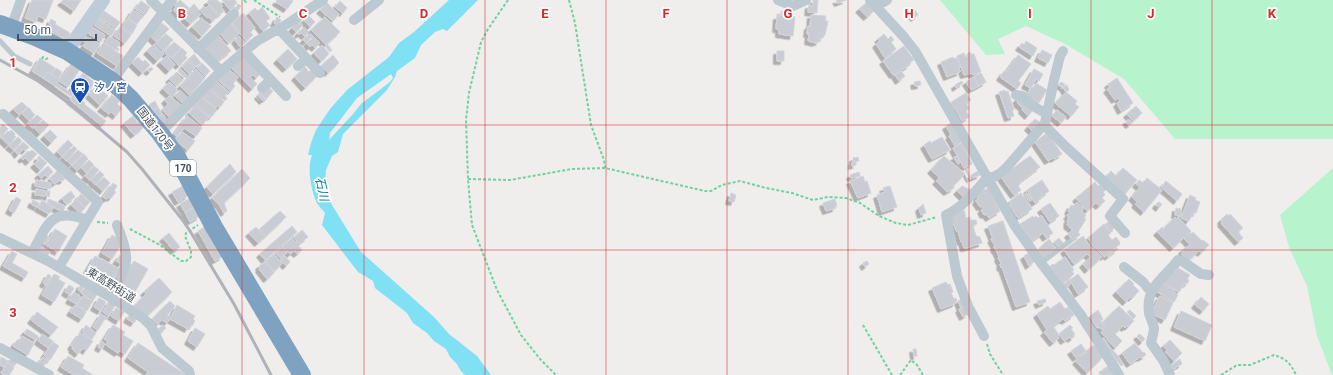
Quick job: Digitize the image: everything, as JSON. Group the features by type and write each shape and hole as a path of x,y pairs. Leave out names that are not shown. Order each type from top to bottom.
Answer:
{"highway":[{"name":"国道170号","path":"3,31 67,51 112,81 131,99 160,133 177,157 210,218 302,375"}],"street":[{"path":"3,31 21,0"},
{"path":"67,51 103,0"},
{"path":"150,0 221,71"},
{"path":"112,81 172,0"},
{"path":"160,133 221,71 244,51 257,41 290,23 323,0"},
{"path":"357,13 378,0"},
{"path":"778,0 794,6 806,0"},
{"path":"887,0 873,3 915,51 1016,226 1041,263 1081,315 1119,375"},
{"path":"198,49 234,14"},
{"path":"279,29 320,73"},
{"path":"244,51 286,96"},
{"path":"984,336 968,306 957,276 946,215 956,210 964,203 987,178 992,178 1002,172 1044,125 1060,56 1063,51"},
{"path":"298,66 306,58"},
{"path":"262,88 271,80"},
{"path":"1016,95 1022,96 1032,106 1047,114"},
{"path":"3,114 98,202 59,267"},
{"path":"1044,125 1123,199 1110,216 1125,233"},
{"path":"32,253 44,229 50,222 60,215 67,215 87,220"},
{"path":"110,297 125,269 127,262 127,253 117,225"},
{"name":"東高野街道","path":"0,238 59,267 110,297 152,326 162,348 189,371 190,375"},
{"path":"1170,375 1163,360 1151,343 1154,328 1149,314 1148,305 1151,292 1160,278 1173,267 1178,260 1182,261 1201,274 1209,275"},
{"path":"1124,267 1143,282 1151,292"},
{"path":"0,348 49,375"}],"lane":[{"path":"3,31 14,56 30,64"},
{"path":"1041,263 1070,241"}],"path":[{"path":"244,0 246,2 247,0"},
{"path":"254,0 290,23"},
{"path":"508,0 481,42 469,93 466,120 468,179 472,224 497,290 521,335 540,359 556,375"},
{"path":"569,0 575,23 591,125 604,160 605,168"},
{"path":"42,60 43,58 46,59"},
{"path":"468,179 510,180 572,168 605,168 705,191 711,191 722,185 740,181 792,193 813,200 828,197 846,198 860,203 879,216 908,225 946,215"},
{"path":"87,220 117,225 160,244 181,261 186,261 191,257 192,251 185,236 186,233 210,218"},
{"path":"863,325 892,375"},
{"path":"984,336 990,354 1002,375"},
{"path":"1221,375 1237,365 1250,365 1274,355 1282,357 1291,363 1296,375"},
{"path":"900,375 908,361 911,360 917,365 923,375"}],"green space":[{"path":"940,0 1333,0 1333,139 1175,139 1124,79 1065,44 1026,26 998,39 1005,54 986,55"},
{"path":"1333,168 1332,375 1317,336 1307,286 1289,247 1280,215"}],"water":[{"name":"石川","path":"449,0 478,0 447,31 443,29 435,32 421,45 415,58 397,71 387,90 343,134 338,152 332,156 326,170 325,183 327,192 332,205 361,252 434,317 449,334 477,356 491,375 465,375 450,357 446,349 413,323 407,313 375,288 373,281 358,272 322,225 325,213 317,203 311,186 310,166 312,155 308,155 316,130 330,109 347,90 389,57 399,43 414,32","holes":["391,74 393,78 390,82 361,104 329,140 330,133 357,98"]}],"building":[{"path":"32,0 53,0 46,19 38,16 36,22 25,18"},
{"path":"63,0 81,0 74,11 61,2"},
{"path":"180,0 189,8 180,17 173,10 176,7 174,5"},
{"path":"209,0 217,0 223,6 221,7 224,11 219,15 207,2"},
{"path":"222,0 235,0 237,3 230,10"},
{"path":"277,0 293,1 287,9 276,2"},
{"path":"813,0 818,0 817,13 808,12 809,5 813,6"},
{"path":"836,0 846,0 838,3"},
{"path":"141,1 150,7 145,15 135,9"},
{"path":"340,1 347,8 343,13 335,7"},
{"path":"327,3 339,14 333,21 320,10"},
{"path":"866,3 874,11 867,17 859,9"},
{"path":"194,4 201,14 190,24 184,18 186,17 184,15"},
{"path":"238,4 241,6 237,12 234,10"},
{"path":"209,5 218,16 212,21 200,10 204,6 206,8"},
{"path":"262,7 270,18 266,21 270,25 263,31 249,13 255,8 258,11"},
{"path":"913,7 918,15 914,18 909,10"},
{"path":"133,10 143,16 137,24 128,18"},
{"path":"104,11 120,22 116,28 99,18"},
{"path":"781,11 793,13 793,17 795,17 793,36 779,34 779,29 776,29 777,16 781,16"},
{"path":"243,13 255,28 250,32 253,35 246,41 232,23"},
{"path":"811,15 826,16 825,21 828,21 825,35 823,38 820,38 819,42 816,43 808,41 809,34 807,34 808,26 810,26"},
{"path":"309,16 315,22 310,27 304,20"},
{"path":"277,17 281,20 278,25 274,23"},
{"path":"325,17 340,32 326,45 311,30"},
{"path":"201,18 211,26 202,36 192,27"},
{"path":"51,19 56,22 55,24 70,33 67,40 48,30 51,25 49,24"},
{"path":"98,19 115,30 111,36 94,25"},
{"path":"127,19 137,25 132,34 122,27"},
{"path":"299,21 303,25 296,32 292,28"},
{"path":"162,23 169,29 156,42 150,36"},
{"path":"231,24 239,34 228,43 220,33"},
{"path":"92,27 105,35 101,42 88,33"},
{"path":"120,27 131,35 125,43 114,36"},
{"path":"304,27 309,32 305,36 301,33 299,35 298,33"},
{"path":"310,33 313,36 306,42 303,40"},
{"path":"166,34 173,40 163,51 156,44"},
{"path":"884,34 888,39 891,36 894,40 891,42 896,49 885,58 876,44 880,41 878,39"},
{"path":"218,35 231,51 217,61 206,48"},
{"path":"109,36 120,43 117,48 119,49 118,51 105,43"},
{"path":"239,36 245,43 240,47 235,40"},
{"path":"86,37 100,44 94,53 83,46 86,42 83,41"},
{"path":"314,37 320,43 315,48 312,45 310,47 307,43"},
{"path":"1026,41 1037,48 1033,56 1019,47 1022,43 1024,45"},
{"path":"174,42 181,48 171,58 164,52"},
{"path":"103,43 123,56 117,66 97,53"},
{"path":"154,44 164,54 157,61 147,51"},
{"path":"327,44 332,50 330,52 325,46"},
{"path":"322,45 329,54 321,61 314,53"},
{"path":"904,46 914,60 909,63 910,65 893,75 883,61"},
{"path":"182,48 187,53 185,55 187,58 179,66 172,58"},
{"path":"288,49 297,59 286,69 277,60"},
{"path":"1042,50 1052,55 1048,63 1038,58"},
{"path":"777,51 784,51 784,61 777,61"},
{"path":"970,52 971,54 974,54 981,72 973,75 972,73 964,75 957,56 964,53 965,57 968,56 967,54"},
{"path":"194,54 201,63 196,67 188,60"},
{"path":"333,55 339,63 328,73 321,66"},
{"path":"1018,55 1031,64 1018,81 1021,83 1017,89 1000,77 1004,71 1006,72"},
{"path":"167,56 175,65 169,71 160,62"},
{"path":"243,56 260,74 256,78 253,75 250,77 257,84 252,89 231,67"},
{"path":"138,57 143,62 145,60 150,65 142,73 132,63"},
{"path":"953,57 954,59 957,58 961,67 959,67 960,72 947,77 941,62"},
{"path":"40,58 55,68 51,74 47,72 43,78 32,71"},
{"path":"187,61 195,68 189,74 182,67"},
{"path":"202,63 210,71 205,76 197,68"},
{"path":"71,64 80,69 68,87 59,81"},
{"path":"151,67 153,69 150,72 147,70"},
{"path":"305,67 309,72 311,70 317,76 305,88 295,77"},
{"path":"56,68 62,72 58,79 51,74"},
{"path":"180,69 187,75 184,77 178,71"},
{"path":"196,69 205,78 190,95 180,86"},
{"path":"228,69 238,77 233,84 235,86 231,91 219,81"},
{"path":"1034,69 1043,74 1039,81 1036,79 1031,88 1025,85"},
{"path":"901,71 905,76 899,81 895,75"},
{"path":"47,72 60,80 57,83 85,103 84,104 106,121 102,126 70,100 72,97 43,78"},
{"path":"83,73 95,83 82,98 71,89"},
{"path":"176,73 183,80 176,86 169,79"},
{"path":"981,73 986,82 979,86 974,77"},
{"path":"974,77 979,86 971,90 966,82"},
{"path":"1117,78 1133,103 1121,111 1117,103 1120,101 1118,98 1115,100 1107,89 1110,87 1108,84"},
{"path":"216,81 229,92 225,96 227,98 225,101 210,88"},
{"path":"920,81 921,85 915,86 914,82"},
{"path":"962,81 963,83 956,88 955,85"},
{"path":"169,82 178,90 172,97 163,89"},
{"path":"1061,82 1065,84 1063,87 1059,85"},
{"path":"1036,83 1047,90 1039,103 1026,95"},
{"path":"1067,85 1069,90 1066,92 1063,87"},
{"path":"96,86 108,96 100,105 89,95"},
{"path":"267,86 273,91 266,99 260,93"},
{"path":"209,89 224,102 220,107 218,106 216,108 203,97"},
{"path":"180,90 188,98 183,104 175,96"},
{"path":"1005,90 1006,92 1008,91 1014,110 1012,110 1014,116 1008,118 999,92"},
{"path":"1066,92 1077,101 1075,104 1079,107 1071,116 1055,103"},
{"path":"966,93 971,100 966,103 969,109 966,111 969,117 962,121 955,108 953,109 951,102"},
{"path":"259,94 265,99 263,101 258,96"},
{"path":"112,95 120,101 117,104 122,108 116,116 111,112 109,114 101,108"},
{"path":"169,96 181,105 170,117 162,110 168,104 165,100"},
{"path":"202,97 217,110 211,117 196,105"},
{"path":"1019,97 1033,110 1028,116 1022,110 1023,108 1017,103 1018,102 1016,100"},
{"path":"155,101 158,107 153,110 150,104"},
{"path":"22,102 27,107 19,115 13,109"},
{"path":"195,106 209,117 202,125 189,113"},
{"path":"1136,106 1142,113 1133,121 1127,114"},
{"path":"28,107 35,115 29,121 22,114"},
{"path":"158,107 162,114 157,117 153,110"},
{"path":"1057,110 1066,117 1061,123 1052,116"},
{"path":"163,114 167,122 161,125 157,117"},
{"path":"37,115 42,119 33,128 28,124"},
{"path":"133,116 138,123 140,121 144,127 134,135 124,123"},
{"path":"187,116 202,128 196,136 184,128 177,136 174,134"},
{"path":"1035,119 1041,123 1033,132 1028,127"},
{"path":"43,120 49,125 40,134 34,128"},
{"path":"1128,120 1132,123 1129,125 1126,121"},
{"path":"951,123 962,142 955,146 949,136 951,135 946,126"},
{"path":"3,124 8,129 0,137 0,128"},
{"path":"11,130 16,137 8,145 1,138"},
{"path":"50,130 57,137 51,143 44,136"},
{"path":"182,132 195,141 188,150 175,140"},
{"path":"1047,133 1062,154 1048,161 1035,142"},
{"path":"18,137 22,141 14,150 9,146"},
{"path":"942,137 950,150 932,159 924,145 930,141 931,143"},
{"path":"68,140 73,145 62,156 57,152"},
{"path":"23,142 29,147 25,151 23,149 18,155 15,151"},
{"path":"962,143 972,164 964,168 953,148"},
{"path":"74,146 77,149 66,161 63,157"},
{"path":"32,150 37,154 29,162 25,158 23,160 21,158 28,151 30,152"},
{"path":"78,150 83,154 71,165 67,161"},
{"path":"84,154 88,159 77,171 72,166"},
{"path":"39,156 47,163 40,170 34,164 39,160 37,159"},
{"path":"944,156 965,174 953,186 954,188 947,192 936,181 939,178 931,170"},
{"path":"957,156 960,163 958,164 954,157"},
{"path":"1030,156 1040,167 1020,182 1021,183 1018,186 1021,190 1014,195 1001,177"},
{"path":"858,157 859,161 853,162 853,158"},
{"path":"89,160 94,165 86,173 81,168"},
{"path":"856,161 856,165 852,166 852,162"},
{"path":"230,164 236,172 213,194 207,187"},
{"path":"48,166 53,172 47,177 45,175 41,178 38,175"},
{"path":"94,166 99,170 90,180 85,176"},
{"path":"1123,168 1137,180 1124,195 1104,179 1111,171 1116,176"},
{"path":"242,169 250,178 224,203 227,211 224,213 220,206 212,198"},
{"path":"967,169 971,179 965,170"},
{"path":"57,171 65,179 54,184 50,179"},
{"path":"100,171 104,175 95,185 91,180"},
{"path":"978,171 980,175 973,178 971,175"},
{"path":"859,172 860,176 851,178 850,175"},
{"path":"863,176 865,182 867,181 871,193 858,198 850,181"},
{"path":"104,177 110,183 103,191 96,185"},
{"path":"1147,178 1162,190 1144,212 1135,204 1137,202 1132,197 1140,187 1136,184 1139,180 1143,183"},
{"path":"36,180 51,183 50,189 35,186"},
{"path":"1042,180 1049,191 1035,203 1027,190"},
{"path":"1166,181 1182,194 1177,201 1161,187"},
{"path":"1095,182 1098,186 1102,183 1107,189 1103,192 1105,195 1102,198 1105,201 1099,206 1096,203 1087,211 1076,198"},
{"path":"113,183 117,186 114,191 116,192 111,198 109,197 107,199 103,197"},
{"path":"183,186 189,195 178,202 172,192"},
{"path":"890,186 897,207 882,212 877,195 885,192 883,188"},
{"path":"962,186 971,190 964,198 957,191"},
{"path":"988,188 1000,211 989,218 986,214 984,215 981,210 983,209 982,206 980,207 976,201 978,198 977,196 981,193 980,192"},
{"path":"36,189 46,191 45,196 35,195"},
{"path":"47,191 50,191 49,197 46,196"},
{"path":"71,191 75,197 66,204 62,198"},
{"path":"731,193 736,195 734,202 729,201"},
{"path":"1021,193 1032,209 1018,218 1009,204 1011,203 1010,201"},
{"path":"1027,193 1032,200 1029,201 1025,194"},
{"path":"81,194 90,202 85,207 77,199"},
{"path":"1190,195 1196,198 1195,200 1200,202 1196,213 1194,212 1189,221 1181,218"},
{"path":"16,197 21,200 14,213 9,210"},
{"path":"190,198 195,206 185,212 180,204"},
{"path":"49,199 65,206 63,212 49,205 50,203 47,202"},
{"path":"835,199 837,206 835,206 836,208 826,211 823,203"},
{"path":"33,200 39,203 37,207 31,204"},
{"path":"42,200 53,208 49,214 38,208"},
{"path":"76,200 85,208 80,213 71,205"},
{"path":"1077,202 1083,208 1082,211 1086,215 1084,218 1086,219 1078,232 1080,235 1072,240 1068,234 1073,230 1067,225 1069,217 1067,216 1070,212 1068,211 1071,205 1073,206"},
{"path":"1158,202 1162,204 1159,208 1156,205"},
{"path":"1050,203 1059,216 1050,222 1041,209"},
{"path":"923,204 926,213 921,215 919,208"},
{"path":"195,207 200,216 190,222 185,212"},
{"path":"1176,208 1181,209 1181,216 1175,215"},
{"path":"964,210 966,218 970,217 970,220 976,220 977,224 973,226 976,236 980,237 982,243 966,248 964,248 962,241 961,242 954,224 950,225 950,218"},
{"path":"280,211 286,217 266,236 260,229"},
{"path":"1227,214 1229,216 1230,214 1243,228 1238,232 1243,238 1238,242 1221,223 1221,220"},
{"path":"1041,215 1053,233 1046,238 1043,233 1032,241 1020,224 1033,216 1034,218 1036,216 1038,218"},
{"path":"1175,217 1176,219 1178,217 1191,231 1173,248 1157,232 1162,227 1163,229"},
{"path":"1110,220 1116,227 1110,231 1105,225"},
{"path":"1003,221 1030,302 1016,307 1002,267 1001,268 1001,263 991,239 993,239 988,226"},
{"path":"1104,224 1111,233 1108,235 1112,240 1116,237 1120,244 1104,257 1090,243 1091,242 1088,238"},
{"path":"206,226 223,256 215,261 198,231"},
{"path":"292,226 297,232 265,260 260,254"},
{"path":"256,227 265,237 258,243 249,233"},
{"path":"55,229 67,236 58,252 46,245"},
{"path":"302,230 308,237 299,244 294,237"},
{"path":"1190,232 1192,234 1193,232 1202,241 1203,240 1209,245 1201,253 1199,251 1188,261 1181,254 1183,252 1182,250 1190,245 1184,238"},
{"path":"169,233 180,247 174,251 163,238"},
{"path":"46,235 49,237 45,244 42,243"},
{"path":"112,235 121,240 118,245 120,246 112,259 102,253"},
{"path":"1083,236 1089,245 1102,257 1088,270 1083,264 1090,257 1087,254 1074,264 1064,250"},
{"path":"292,238 302,250 297,254 294,251 290,254 283,246"},
{"path":"1059,238 1063,243 1058,247 1054,242"},
{"path":"1049,239 1056,248 1044,258 1038,250"},
{"path":"41,247 50,252 47,257 38,252"},
{"path":"282,247 287,253 280,258 276,253"},
{"path":"1116,248 1118,249 1108,257 1107,255"},
{"path":"12,251 17,254 12,263 28,272 25,278 3,266"},
{"path":"1029,253 1035,261 1029,266 1024,256"},
{"path":"274,254 282,264 274,271 266,261"},
{"path":"120,255 125,258 121,264 116,261"},
{"path":"95,256 119,269 107,290 97,284 100,278 87,270"},
{"path":"285,256 290,262 286,266 281,260"},
{"path":"1065,257 1074,270 1072,271 1074,274 1063,283 1050,266 1053,264 1054,265"},
{"path":"134,261 148,269 132,297 118,289"},
{"path":"867,261 869,264 865,267 863,263"},
{"path":"265,262 274,273 267,279 259,269 259,266"},
{"path":"1178,268 1190,275 1187,279 1189,280 1187,284 1185,283 1179,292 1161,282 1171,272 1174,273"},
{"path":"48,274 51,276 46,285 43,283"},
{"path":"54,274 60,277 58,279 65,283 54,302 42,295"},
{"path":"1078,274 1088,287 1078,294 1070,280"},
{"path":"159,278 172,292 145,318 134,306 146,294 144,292"},
{"path":"1129,279 1139,291 1126,302 1116,292"},
{"path":"1069,280 1072,283 1066,288 1064,285"},
{"path":"946,282 948,285 950,284 953,292 951,293 957,301 955,302 956,303 941,309 932,288"},
{"path":"1161,282 1175,290 1174,292 1178,295 1174,302 1156,291"},
{"path":"81,284 84,286 81,291 78,290"},
{"path":"69,285 74,288 70,295 65,292"},
{"path":"85,287 97,294 93,301 81,293"},
{"path":"74,292 81,297 77,304 69,300"},
{"path":"83,296 93,301 87,311 77,305"},
{"path":"1160,296 1173,303 1165,320 1151,313"},
{"path":"1201,297 1209,304 1203,311 1195,305"},
{"path":"99,298 106,302 101,311 94,307"},
{"path":"963,298 966,305 961,308 958,301"},
{"path":"1045,299 1046,302 1039,305 1037,301"},
{"path":"109,301 115,305 109,316 103,312"},
{"path":"170,301 175,306 167,315 171,317 177,305 195,316 193,319 195,321 192,326 190,325 188,329 170,319 167,323 162,320 157,324 152,319"},
{"path":"1060,302 1065,309 1068,307 1074,315 1065,321 1063,319 1053,326 1059,335 1059,338 1053,343 1044,332 1047,330 1037,314 1048,306 1050,309"},
{"path":"75,305 86,312 82,319 70,312"},
{"path":"1119,306 1134,321 1128,327 1127,326 1125,328 1123,326 1115,334 1122,341 1115,348 1101,332 1106,327 1102,323"},
{"path":"965,307 968,314 963,317 959,309"},
{"path":"116,308 124,312 119,321 111,316"},
{"path":"1098,310 1103,319 1097,324 1099,327 1097,328 1090,316"},
{"path":"1130,310 1136,316 1133,319 1127,312"},
{"path":"1181,311 1212,325 1205,341 1174,327"},
{"path":"37,312 58,327 51,335 31,320"},
{"path":"101,314 106,317 98,330 93,327"},
{"path":"130,314 137,318 134,323 127,319"},
{"path":"1101,321 1106,327 1103,330 1098,327 1097,324"},
{"path":"86,325 96,333 92,339 82,332"},
{"path":"113,325 125,332 123,335 133,341 125,354 120,351 118,353 106,345 108,341 104,339"},
{"path":"163,325 166,328 160,334 157,330"},
{"path":"1070,325 1073,328 1071,329 1075,334 1073,335 1075,336 1064,341 1059,334"},
{"path":"195,328 205,334 197,347 188,341"},
{"path":"27,329 38,336 36,340 24,333"},
{"path":"80,333 93,341 86,351 83,348 78,354 72,349 73,347 71,346"},
{"path":"42,334 53,341 48,348 38,341"},
{"path":"1140,334 1145,339 1142,342 1137,336"},
{"path":"22,336 34,343 28,355 13,346"},
{"path":"1104,338 1109,346 1107,348 1102,339"},
{"path":"1170,340 1182,353 1174,361 1165,352 1167,350 1163,346"},
{"path":"101,341 105,344 102,349 98,347"},
{"path":"53,342 59,346 50,360 44,355"},
{"path":"138,343 186,375 146,375 148,372 128,358"},
{"path":"1135,343 1146,355 1130,364 1122,353"},
{"path":"1081,344 1086,351 1076,358 1071,351"},
{"path":"1093,345 1104,356 1087,373 1076,361"},
{"path":"1109,346 1119,357 1123,365 1121,366 1107,348"},
{"path":"913,349 916,349 917,356 914,356"},
{"path":"68,356 84,365 82,368 93,375 74,375 61,367"},
{"path":"1,357 8,361 4,367 0,365"},
{"path":"12,357 18,361 14,366 8,363"},
{"path":"43,357 48,360 43,367 38,364"},
{"path":"1180,359 1182,364 1173,369 1171,365"},
{"path":"7,363 14,368 9,375 4,375 1,373"},
{"path":"1109,366 1114,375 1098,375 1104,371 1103,369"}],"railway":[{"path":"0,60 38,81 74,107 127,152 142,169 190,231 234,304 271,375"}],"place":[{"name":"汐ノ宮","path":"80,104"}]}
